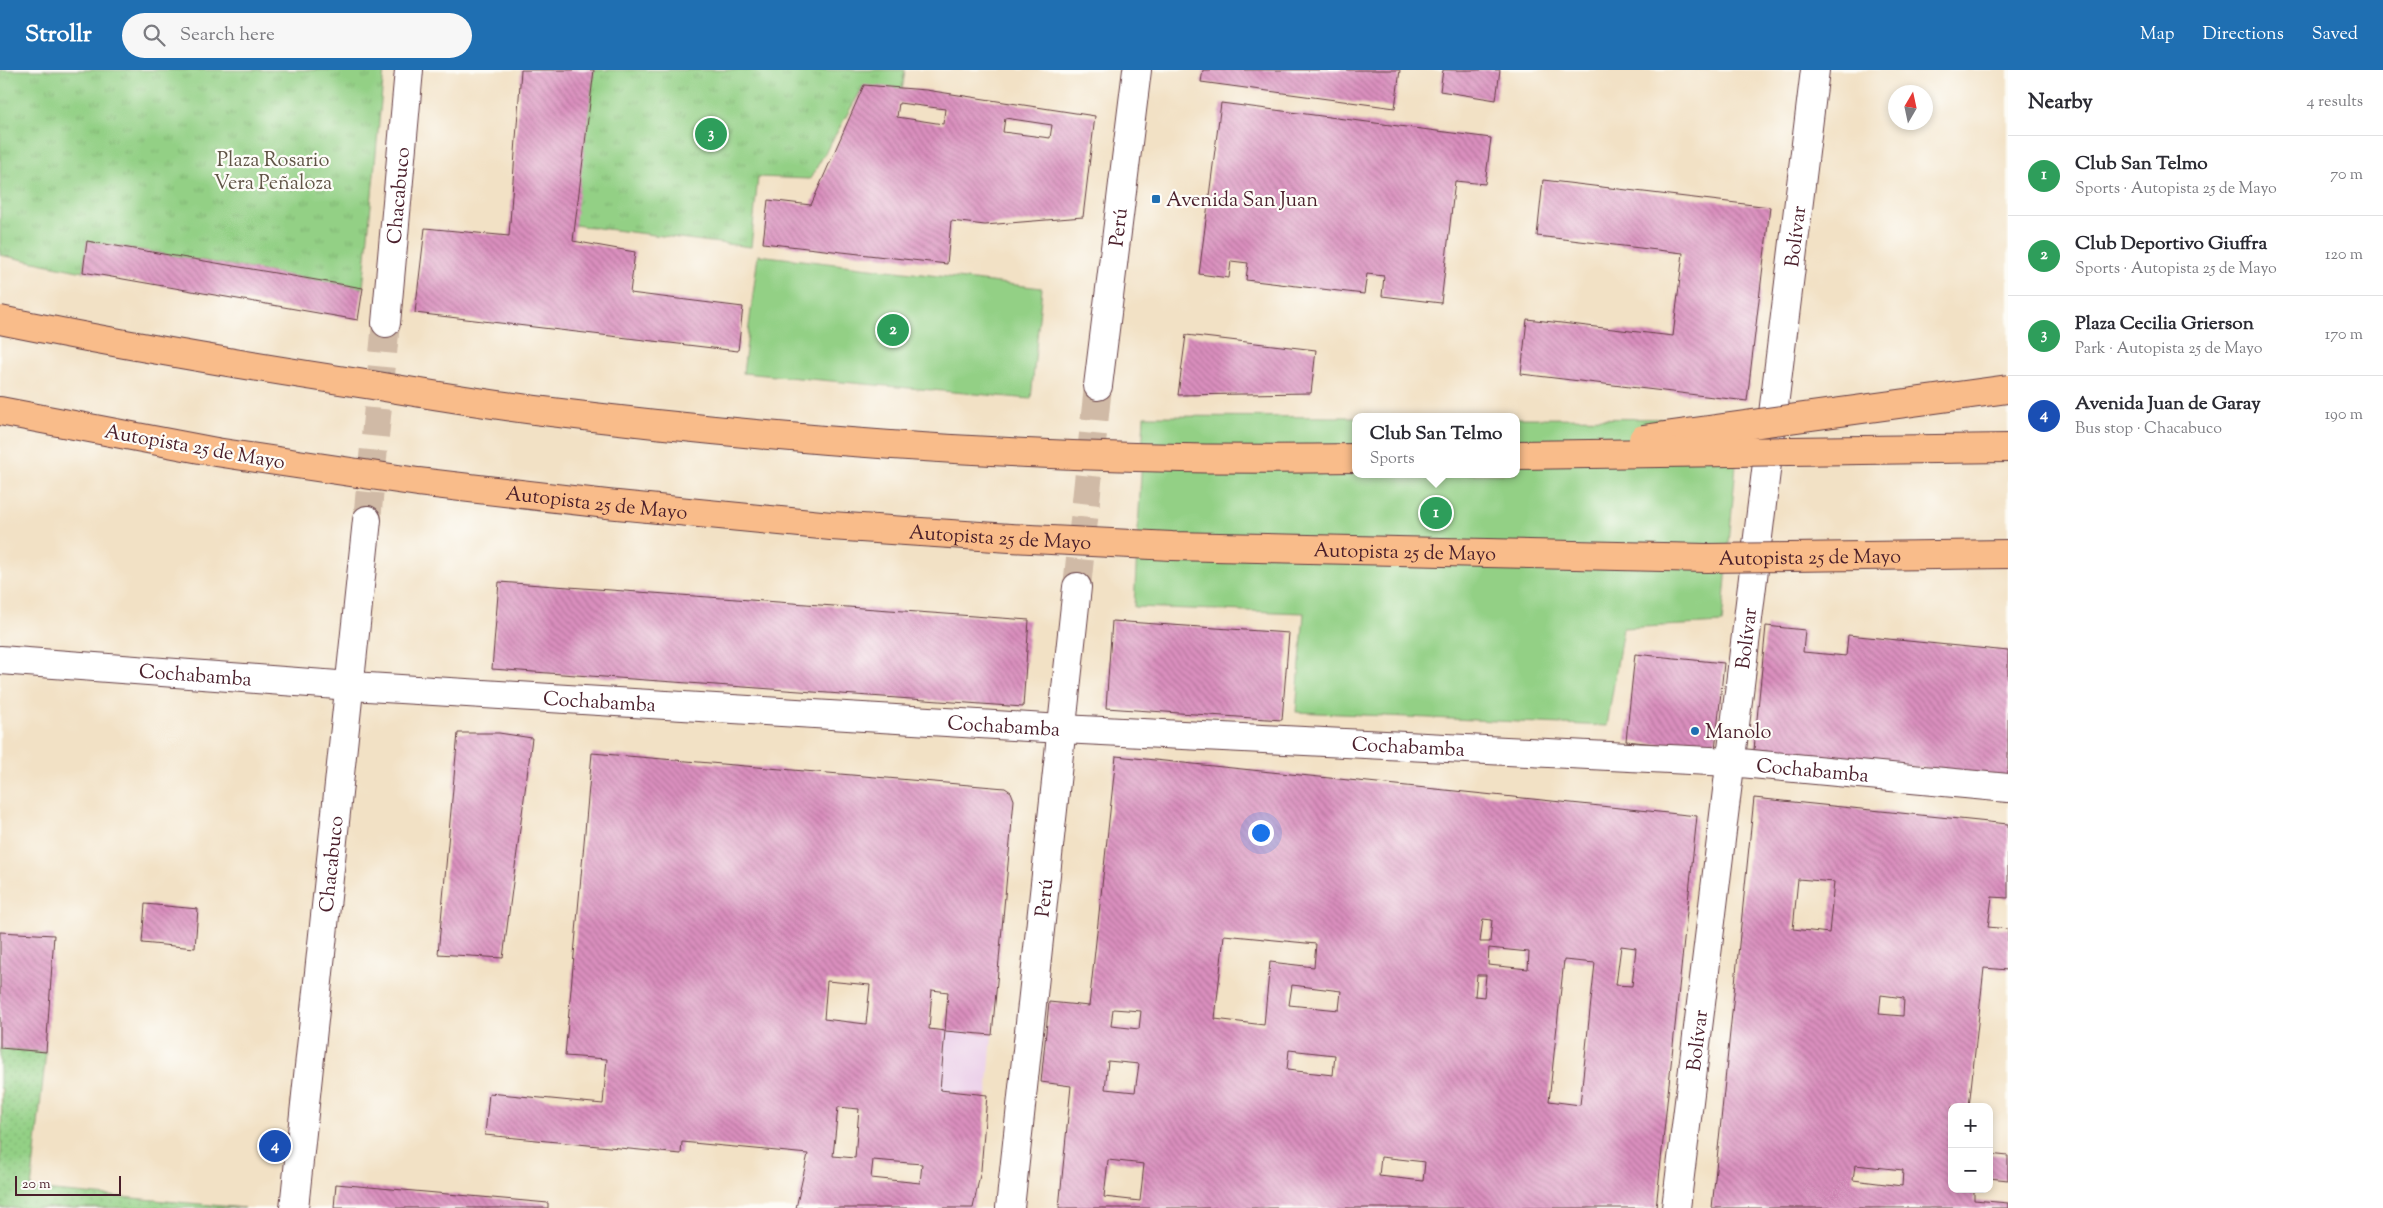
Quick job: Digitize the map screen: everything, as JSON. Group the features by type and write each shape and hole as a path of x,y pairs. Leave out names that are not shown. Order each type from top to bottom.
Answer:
{"highway":[{"path":"0,320 68,334 287,372 531,410 727,432 1005,452 1267,460 1352,458"},
{"path":"1522,455 2008,389"},
{"name":"Autopista 25 de Mayo","path":"0,411 216,452 418,482 607,504 831,526 1192,546 1707,558 2008,554"},
{"path":"1522,455 2008,448"}],"street":[{"name":"Chacabuco","path":"386,323 409,70"},
{"name":"Perú","path":"1098,386 1138,70"},
{"name":"Bolívar","path":"1676,1208 1815,70"},
{"name":"Chacabuco","path":"294,1208 351,686 367,520"},
{"name":"Perú","path":"1010,1208 1076,587"},
{"name":"Cochabamba","path":"0,660 351,686 1062,729 1730,762 2008,788"}],"shaded area":[{"path":"945,1031 992,1035 987,1095 940,1090"}],"green space":[{"name":"Plaza Rosario Vera Peñaloza","path":"0,70 384,70 363,288 87,241 83,272 0,255"},
{"path":"594,70 905,70 902,91 863,87 810,179 758,177 751,247 574,225"},
{"path":"758,255 1042,288 1031,399 743,373"},
{"path":"1144,416 1352,417 1352,478 1520,478 1520,418 1740,419 1722,623 1623,628 1607,726 1296,712 1304,613 1134,607"},
{"path":"0,1048 46,1052 31,1189 245,1208 0,1208 2,1088 0,1088"}],"building":[{"path":"521,70 594,70 573,241 635,252 630,293 743,307 738,351 415,313 425,228 509,236"},
{"path":"1203,70 1400,70 1395,108 1201,82"},
{"path":"1443,70 1500,70 1496,100 1440,91"},
{"path":"864,85 926,90 1095,116 1083,217 985,225 951,221 947,264 763,243 768,200 811,205","holes":["899,103 945,109 943,124 897,117","1005,118 1052,125 1050,138 1003,132"]},
{"path":"1221,103 1491,138 1485,184 1455,181 1441,303 1382,296 1384,276 1367,274 1364,294 1246,280 1248,263 1231,261 1229,278 1199,274"},
{"path":"1543,180 1770,207 1747,401 1521,374 1527,319 1673,336 1683,253 1537,236"},
{"path":"87,241 363,288 358,320 83,272"},
{"path":"1186,335 1316,350 1311,393 1178,395"},
{"path":"499,582 1029,620 1023,707 492,669"},
{"path":"1112,621 1289,633 1282,720 1106,708"},
{"path":"1766,626 1805,630 1803,652 1846,656 1848,635 2008,651 2008,777 1754,750"},
{"path":"1635,654 1724,663 1715,750 1626,741"},
{"path":"458,733 499,733 532,738 503,958 438,954"},
{"path":"592,753 1005,788 1011,792 1014,800 992,1035 945,1031 940,1090 987,1095 981,1170 973,1208 796,1208 808,1154 682,1142 681,1154 485,1135 489,1093 603,1104 607,1059 565,1056","holes":["827,981 870,985 866,1024 824,1019","932,990 948,992 945,1031 929,1029","838,1107 859,1109 855,1158 833,1156","873,1160 922,1164 920,1183 871,1178"]},
{"path":"1116,756 1697,816 1656,1208 1059,1208 1071,1086 1041,1082 1049,1002 1089,1006","holes":["1483,919 1492,920 1490,942 1480,942","1224,935 1316,944 1314,967 1270,962 1264,1025 1215,1019","1621,946 1636,948 1632,986 1616,985","1489,948 1529,952 1528,969 1488,965","1564,960 1595,963 1580,1105 1549,1101","1477,975 1486,975 1484,997 1475,996","1292,985 1341,991 1339,1010 1289,1005","1113,1009 1141,1011 1139,1029 1111,1026","1289,1050 1335,1055 1333,1075 1287,1070","1108,1061 1139,1064 1135,1092 1105,1089","1381,1157 1425,1162 1423,1181 1379,1176","1108,1160 1144,1164 1140,1201 1104,1197"]},
{"path":"1754,798 2008,824 2008,898 1992,897 1988,927 2008,929 2008,970 1984,968 1969,1103 1948,1103 1948,1193 1974,1193 1974,1200 2008,1203 2008,1208 1712,1208","holes":["1798,879 1834,882 1829,933 1793,929","1881,995 1904,998 1903,1016 1879,1014","1855,1165 1903,1170 1902,1186 1853,1180"]},
{"path":"145,904 198,909 195,948 142,943"},
{"path":"0,932 54,935 46,1052 0,1048"},
{"path":"1993,1154 2008,1156 2008,1180 1993,1178"},
{"path":"336,1184 548,1203 548,1208 334,1208"}],"tunnel":[{"path":"367,520 386,323"},
{"path":"1077,587 1098,386"}],"place":[{"name":"Plaza Cecilia Grierson","path":"711,134"},
{"name":"Avenida San Juan","path":"1156,199"},
{"name":"Club Deportivo Giuffra","path":"893,330"},
{"name":"Club San Telmo","path":"1436,513"},
{"name":"Manolo","path":"1695,731"},
{"name":"Avenida Juan de Garay","path":"275,1146"}]}
